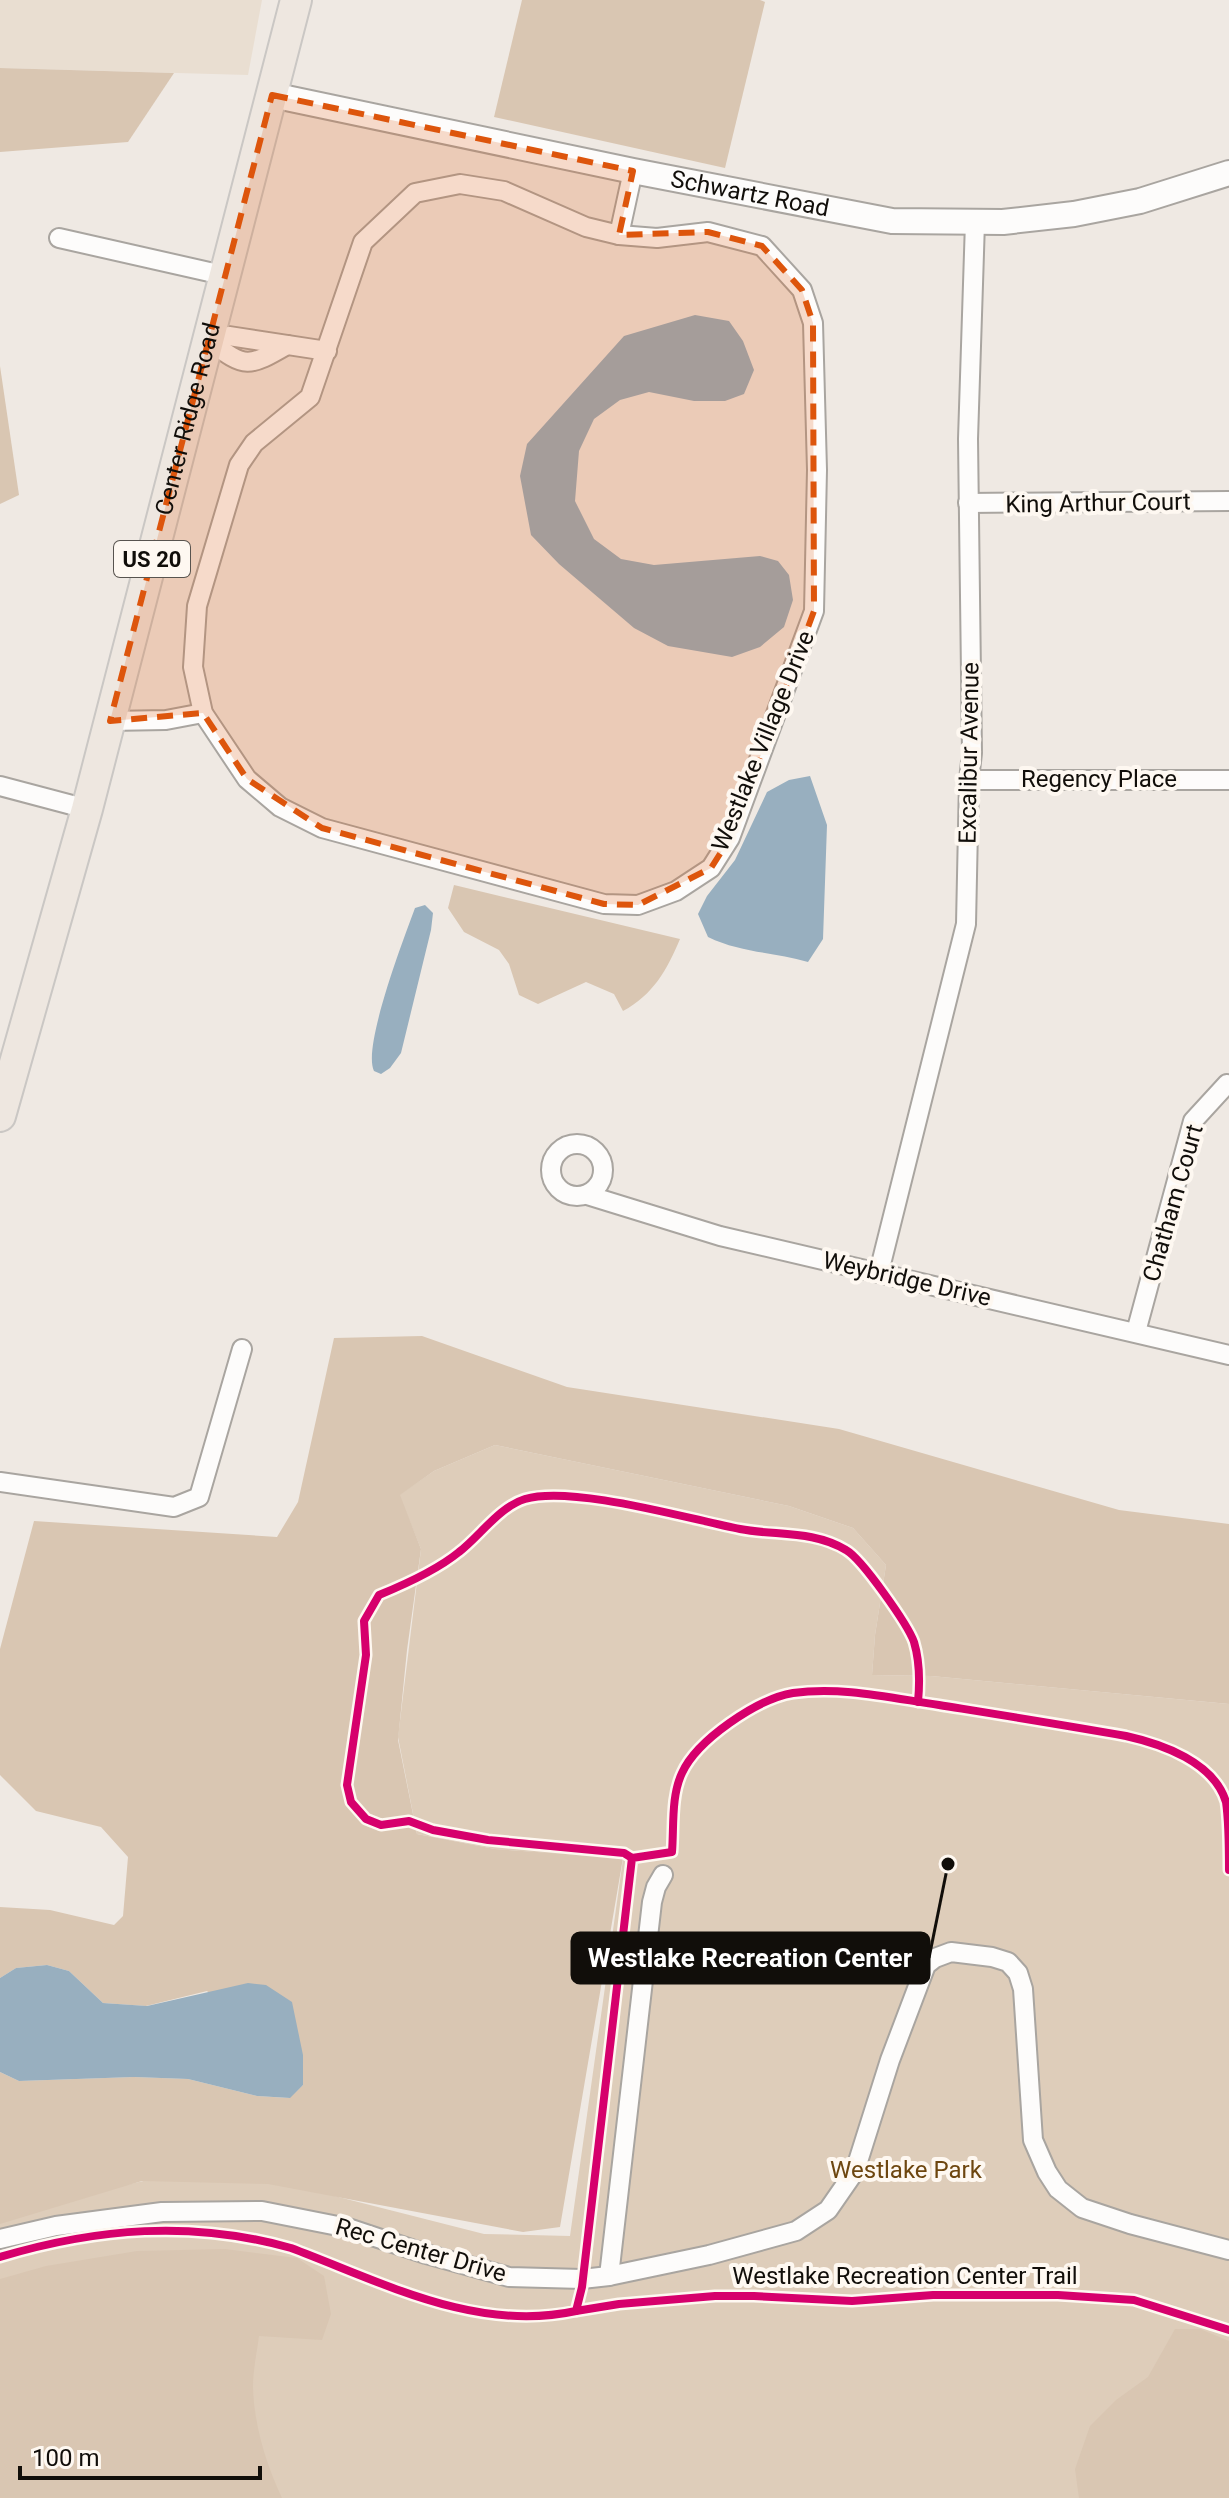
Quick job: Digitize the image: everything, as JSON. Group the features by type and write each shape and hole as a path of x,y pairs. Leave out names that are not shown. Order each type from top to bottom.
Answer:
{"main road":[{"name":"Center Ridge Road","path":"0,1116 87,809 296,0"}],"street":[{"name":"Schwartz Road","path":"272,95 633,171 892,221 975,222 1044,218 1121,205 1229,173"},
{"path":"619,235 633,171"},
{"name":"Westlake Village Drive","path":"460,184 504,191 586,227 619,235 657,238 708,232 762,246 802,290 813,323 817,470 814,611 730,838 711,868 676,891 638,905 604,904 322,828 280,807 247,779 203,713 193,667 197,606 239,465 254,443 310,397 327,351 363,242 415,193 460,184"},
{"name":"Excalibur Avenue","path":"879,1272 966,924 972,753 968,503 975,222"},
{"path":"59,238 227,276"},
{"path":"210,341 229,336 327,351"},
{"name":"King Arthur Court","path":"968,503 1229,501"},
{"path":"110,721 166,720 203,713"},
{"name":"Regency Place","path":"969,780 1229,780"},
{"path":"0,786 87,809"},
{"name":"Chatham Court","path":"1136,1332 1193,1121 1227,1084"},
{"name":"Weybridge Drive","path":"587,1195 720,1236 1229,1355"},
{"path":"0,1482 174,1507 199,1497 242,1349"},
{"path":"609,2276 652,1902 663,1875"},
{"name":"Rec Center Drive","path":"0,2239 56,2226 162,2212 262,2211 348,2228 509,2277 582,2279 709,2255 796,2231 828,2210 855,2171 888,2066 926,1965 951,1952 1000,1959 1008,1962 1018,1973 1023,1989 1033,2140 1058,2189 1082,2208 1229,2250"}],"highlighted area":[{"path":"272,95 633,171 619,235 708,232 762,246 802,290 813,323 814,611 730,838 711,868 638,905 604,904 322,828 247,779 203,713 110,721"}],"shaded area":[{"path":"0,0 262,0 248,75 0,68"},
{"path":"522,0 765,2 725,168 494,117"},
{"path":"0,68 174,73 128,142 0,152"},
{"path":"0,366 19,495 0,504"},
{"path":"454,885 680,939 658,981 634,1005 623,1011 614,994 586,982 538,1004 519,995 509,964 499,950 464,932 448,908"},
{"path":"422,1336 567,1387 839,1429 1119,1510 1229,1524 1229,1704 931,1676 872,1675 886,1565 853,1528 789,1506 495,1445 434,1471 400,1495 421,1549 398,1740 417,1834 495,1849 623,1858 560,2227 523,2232 268,2184 142,2181 0,2224 0,2072 19,2081 134,2077 188,2079 257,2096 289,2098 303,2085 207,1991 146,2006 103,2003 69,1971 47,1965 16,1968 0,1978 0,1907 50,1910 114,1925 123,1916 128,1857 101,1827 36,1811 0,1775 0,1649 34,1521 277,1537 298,1502 334,1338"},
{"path":"225,2249 297,2258 324,2276 331,2314 322,2340 259,2336 253,2381 256,2416 266,2458 282,2498 0,2498 0,2279 46,2266 137,2251"},
{"path":"1175,2329 1200,2329 1229,2341 1229,2498 1079,2498 1075,2469 1090,2426 1116,2400 1148,2377"}],"green space":[{"name":"Westlake Park","path":"495,1445 789,1506 853,1528 886,1565 872,1675 931,1676 1229,1704 1229,2498 0,2498 0,2214 213,2165 484,2234 570,2236 623,1859 495,1849 417,1834 398,1737 421,1549 399,1495 434,1471"}],"water":[{"path":"695,315 729,321 743,341 754,370 744,394 725,401 694,401 649,392 620,400 594,419 579,451 575,501 594,539 621,559 654,565 760,556 778,561 789,575 793,600 784,627 760,647 732,657 668,646 634,628 559,564 531,535 520,476 527,444 624,336"},
{"path":"810,776 827,825 823,939 808,962 733,946 708,937 698,914 707,896 735,860 767,792 789,780"},
{"path":"425,905 433,913 431,930 401,1053 381,1074 374,1071 372,1058 379,1017 415,908"},
{"path":"47,1965 69,1971 103,2003 147,2006 248,1983 266,1985 292,2002 303,2055 303,2085 290,2098 257,2096 188,2079 134,2077 19,2081 0,2072 0,1978 16,1968"}],"cycle path":[{"path":"632,1858 624,1853 488,1840 433,1830 409,1821 381,1825 366,1819 351,1802 347,1785 366,1655 364,1621 379,1595 450,1559 498,1515 516,1503 546,1496 600,1500 740,1529 807,1536 846,1550 884,1593 914,1642 918,1664 918,1702"},
{"path":"0,2257 72,2239 109,2234 145,2231 217,2234 291,2248 395,2289 466,2310 539,2316 576,2311 582,2287 632,1858 672,1852 676,1792 690,1760 730,1723 779,1697 811,1691 866,1694 1126,1736 1155,1744 1199,1766 1220,1788 1227,1810 1229,1870"},
{"name":"Westlake Recreation Center Trail","path":"576,2311 715,2296 852,2301 933,2295 1058,2295 1134,2300 1229,2330"}],"place":[{"name":"Westlake Recreation Center","path":"948,1864"}]}
